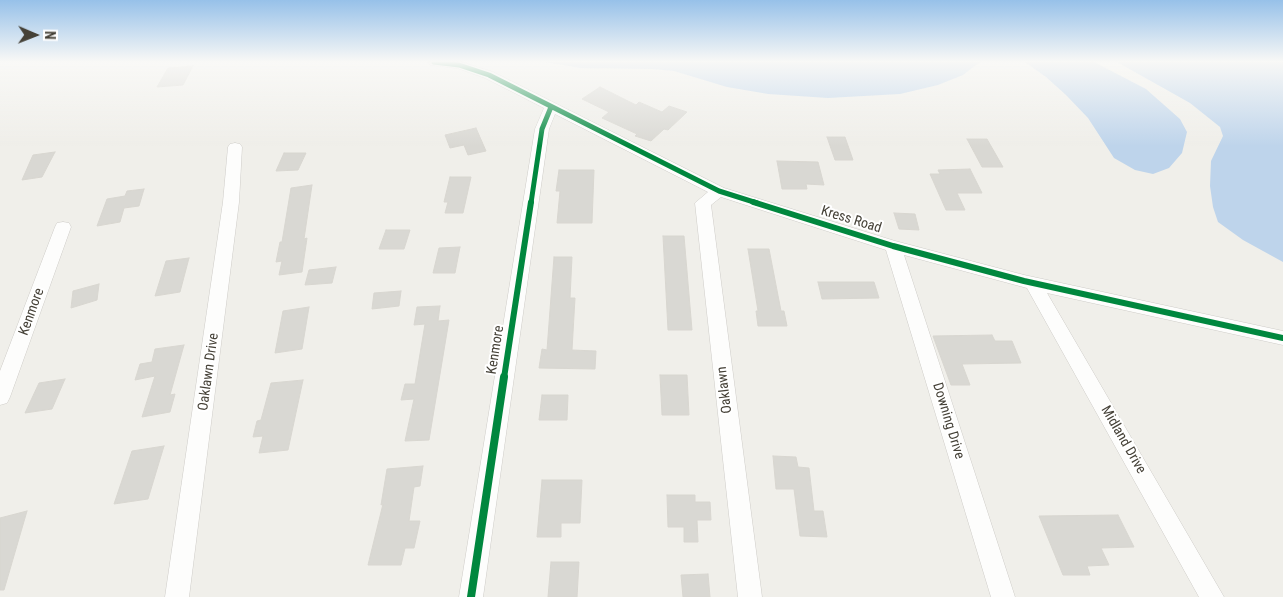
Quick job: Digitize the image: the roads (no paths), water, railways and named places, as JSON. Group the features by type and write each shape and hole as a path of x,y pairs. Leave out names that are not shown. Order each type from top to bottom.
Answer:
{"street":[{"name":"Kress Road","path":"518,90 719,192 893,246 1033,283 1283,338"},
{"name":"Kenmore","path":"471,597 542,129 551,107"},
{"name":"Oaklawn Drive","path":"177,597 230,212 235,147"},
{"name":"Oaklawn","path":"719,192 703,203 750,597"},
{"name":"Kenmore","path":"0,397 63,227"},
{"name":"Downing Drive","path":"893,246 1003,597"},
{"name":"Midland Drive","path":"1033,283 1212,597"}],"water":[{"path":"744,90 917,90 900,94 828,98 768,94"},
{"path":"1060,90 1147,90 1180,119 1187,132 1182,153 1169,168 1153,174 1135,170 1114,158 1088,118"},
{"path":"1167,90 1283,90 1283,262 1243,240 1218,222 1213,207 1210,186 1211,161 1223,136 1220,127 1190,103"}]}
